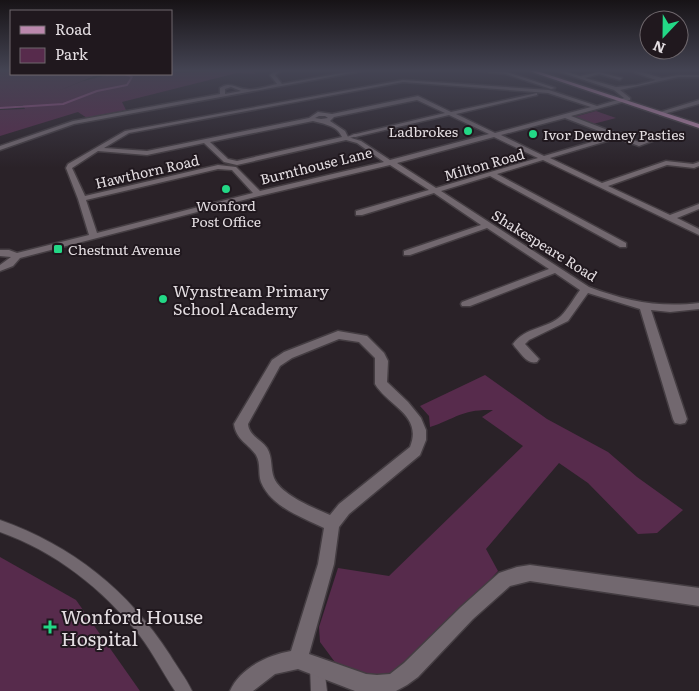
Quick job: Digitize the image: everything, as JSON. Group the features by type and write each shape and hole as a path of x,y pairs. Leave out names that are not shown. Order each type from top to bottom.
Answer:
{"main road":[{"path":"631,103 699,126"}],"street":[{"path":"0,148 85,120 177,103"},
{"path":"94,237 82,199 69,168 70,165 127,132 298,103"},
{"path":"95,149 147,154 315,117 329,119 396,103"},
{"path":"429,103 699,232"},
{"path":"206,142 226,161 237,164 497,103"},
{"path":"585,103 596,107"},
{"name":"Burnthouse Lane","path":"0,253 10,253 16,256 94,237 390,162 610,103"},
{"path":"660,113 695,103"},
{"path":"310,109 315,117"},
{"path":"564,115 641,145 653,139"},
{"name":"Shakespeare Road","path":"329,119 343,132 346,138 359,142 586,289 619,301 645,307 699,306"},
{"name":"Milton Road","path":"360,213 493,175 614,137"},
{"path":"601,186 666,163 697,163"},
{"name":"Hawthorn Road","path":"82,199 218,167 234,168 258,194"},
{"path":"493,175 623,245"},
{"path":"671,218 699,206"},
{"path":"407,253 488,225"},
{"name":"Burnthouse Lane","path":"0,268 12,263 16,256"},
{"path":"466,304 555,270"},
{"path":"533,359 519,344 526,338 564,319 586,289"},
{"path":"645,307 680,419"},
{"path":"298,660 326,564 332,524 344,509 415,451 420,442 420,425 403,402 381,384 382,361 380,356 363,339 346,335 332,337 288,355 276,363 241,424 243,434 263,454 268,480 273,489 284,498 332,524"},
{"path":"0,526 20,532 49,547 87,572 140,624 184,691"},
{"path":"240,691 250,679 282,661 298,660 353,681 386,685 397,681 411,670 487,595 505,580 517,575 530,573 699,597"},
{"path":"317,667 319,691"}],"green space":[{"path":"0,103 123,103 126,110 87,118 78,112 0,136 0,110 25,109 23,105 0,108"},
{"path":"596,111 616,118 593,124 574,117"},
{"path":"485,375 547,419 608,452 637,477 683,510 657,533 638,534 588,483 559,463 486,549 498,571 449,625 396,671 380,678 340,669 320,642 319,627 338,568 389,576 523,446 482,417 493,410 474,411 430,427 429,416 420,406"},
{"name":"Wonford House Hospital","path":"0,557 76,600 140,691 0,691"}],"waterway":[{"path":"0,108 65,103"}],"place":[{"name":"Ladbrokes","path":"468,131"},
{"name":"Ivor Dewdney Pasties","path":"533,134"},
{"name":"Wonford Post Office","path":"226,189"},
{"name":"Chestnut Avenue","path":"58,249"},
{"name":"Wynstream Primary School Academy","path":"163,299"},
{"name":"Wonford House Hospital","path":"50,627"}]}
